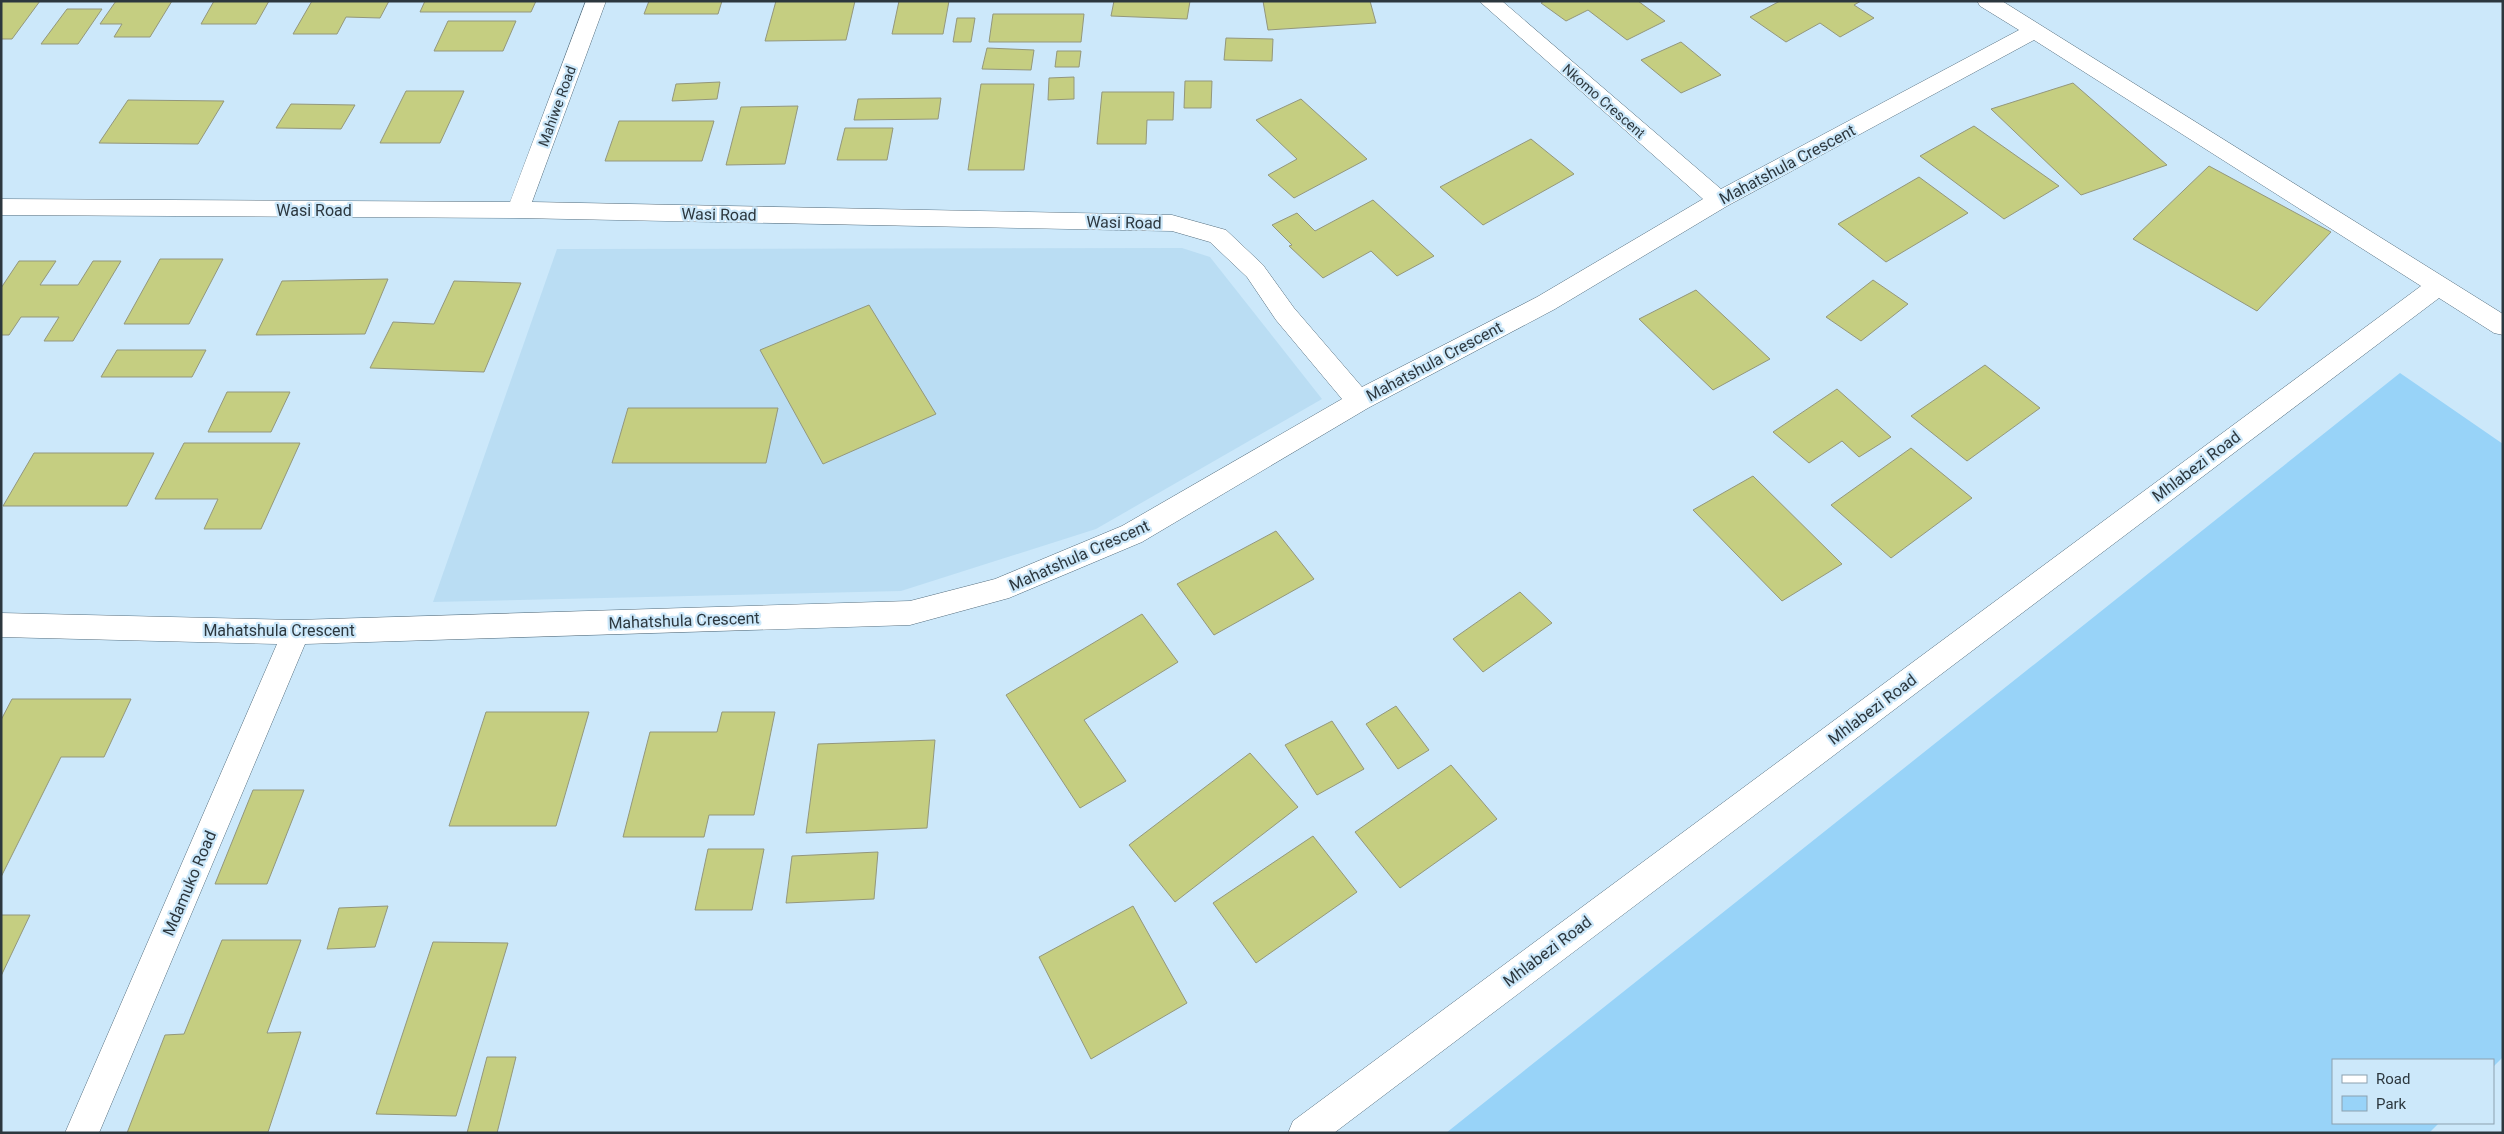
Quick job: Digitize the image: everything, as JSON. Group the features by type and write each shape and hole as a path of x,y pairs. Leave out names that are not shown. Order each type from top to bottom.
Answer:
{"street":[{"name":"Mahiwe Road","path":"518,210 596,1"},
{"name":"Nkomo Crescent","path":"1489,1 1719,200"},
{"path":"1987,1 2032,32 2503,326"},
{"name":"Mahatshula Crescent","path":"1,625 296,632 910,613 999,590 1132,534 1359,401 1546,303 1719,200 2032,32"},
{"name":"Wasi Road","path":"1,207 518,210 1172,223 1218,236 1249,265 1285,314 1359,401"},
{"name":"Mhlabezi Road","path":"1305,1133 2439,285"},
{"name":"Mdamuko Road","path":"82,1133 296,632"}],"shaded area":[{"path":"1182,248 1210,257 1322,399 1096,529 901,591 433,602 557,249"}],"green space":[{"path":"2400,373 2503,444 2503,1057 2494,1066 2494,1059 2332,1059 2332,1124 2438,1124 2429,1133 1446,1133"}],"building":[{"path":"1,1 40,1 12,39 1,39"},
{"path":"116,1 172,1 150,37 114,37 122,24 100,24"},
{"path":"214,1 269,1 256,24 201,24"},
{"path":"312,1 389,1 380,18 346,17 337,34 293,34"},
{"path":"425,1 536,1 531,12 420,12"},
{"path":"649,1 722,1 718,14 644,14"},
{"path":"776,1 855,1 846,40 765,41"},
{"path":"899,1 949,1 943,34 892,34"},
{"path":"1114,1 1190,1 1187,19 1111,16"},
{"path":"1263,1 1370,1 1376,23 1268,30"},
{"path":"1544,1 1638,1 1665,21 1627,40 1588,10 1566,21 1541,3"},
{"path":"1780,1 1861,1 1854,5 1874,18 1840,37 1820,23 1786,42 1750,17"},
{"path":"67,9 102,9 78,44 41,44"},
{"path":"993,14 1084,14 1081,42 989,42"},
{"path":"957,18 975,18 971,42 953,42"},
{"path":"448,21 516,21 503,51 434,51"},
{"path":"1226,38 1273,39 1272,61 1224,60"},
{"path":"1681,42 1721,75 1681,93 1641,60"},
{"path":"987,48 1034,50 1031,70 982,69"},
{"path":"1057,51 1081,51 1079,67 1055,67"},
{"path":"1074,77 1074,99 1048,100 1049,78"},
{"path":"1185,81 1212,81 1211,108 1184,108"},
{"path":"720,82 717,99 672,101 676,84"},
{"path":"2073,83 2167,165 2081,195 1991,109"},
{"path":"981,84 1034,84 1024,170 968,170"},
{"path":"406,91 464,91 440,143 380,143"},
{"path":"1102,92 1174,92 1173,120 1147,120 1146,144 1097,144"},
{"path":"941,98 938,119 854,120 858,99"},
{"path":"1301,99 1367,159 1294,198 1268,175 1297,159 1256,120"},
{"path":"128,100 224,101 198,144 99,143"},
{"path":"291,104 355,105 341,129 276,128"},
{"path":"798,106 785,164 726,165 741,107"},
{"path":"619,121 714,121 702,161 605,161"},
{"path":"1974,126 2059,186 2004,219 1920,156"},
{"path":"845,128 893,128 887,160 837,160"},
{"path":"1531,139 1574,174 1483,225 1440,187"},
{"path":"2209,166 2331,232 2257,311 2133,239"},
{"path":"1919,177 1968,213 1886,262 1838,224"},
{"path":"1373,200 1434,256 1397,276 1371,251 1323,278 1289,246 1292,245 1272,225 1297,213 1315,231"},
{"path":"160,259 223,259 189,324 124,324"},
{"path":"19,261 56,261 40,285 78,285 93,261 121,261 73,341 44,341 59,317 21,317 9,335 1,335 1,288"},
{"path":"388,279 365,334 256,335 282,281"},
{"path":"1873,280 1908,304 1861,341 1826,317"},
{"path":"454,281 521,283 484,372 370,368 393,322 434,324"},
{"path":"1696,290 1770,359 1713,390 1639,319"},
{"path":"869,305 936,414 823,464 760,350"},
{"path":"117,350 206,350 192,377 101,377"},
{"path":"1985,365 2040,408 1967,461 1911,416"},
{"path":"1837,389 1891,437 1859,457 1842,441 1809,463 1773,432"},
{"path":"227,392 290,392 271,432 208,432"},
{"path":"628,408 778,408 766,463 612,463"},
{"path":"184,443 300,443 261,529 204,529 218,499 155,499"},
{"path":"1911,448 1972,498 1891,558 1831,505"},
{"path":"34,453 154,453 127,506 3,506"},
{"path":"1753,476 1842,564 1782,601 1693,510"},
{"path":"1276,531 1314,579 1214,635 1177,584"},
{"path":"1520,592 1552,623 1483,672 1453,639"},
{"path":"1142,614 1178,662 1084,720 1126,781 1080,808 1006,695"},
{"path":"12,699 131,699 104,757 61,757 1,877 1,720"},
{"path":"1396,706 1429,750 1398,769 1366,724"},
{"path":"486,712 589,712 556,826 449,826"},
{"path":"722,712 775,712 754,815 709,815 704,837 623,837 650,732 717,732"},
{"path":"1332,721 1364,769 1317,795 1285,745"},
{"path":"935,740 927,828 806,833 818,744"},
{"path":"1250,753 1298,807 1175,902 1129,845"},
{"path":"1451,765 1497,819 1400,888 1355,832"},
{"path":"253,790 304,790 267,884 215,884"},
{"path":"1313,836 1357,892 1256,963 1213,903"},
{"path":"708,849 764,849 752,910 695,910"},
{"path":"878,852 874,899 786,903 792,856"},
{"path":"388,906 375,947 327,949 339,908"},
{"path":"1133,906 1187,1003 1091,1059 1039,957"},
{"path":"1,915 30,915 1,976"},
{"path":"222,940 301,940 267,1033 301,1032 268,1132 127,1133 165,1035 184,1034"},
{"path":"433,942 508,943 456,1116 376,1114"},
{"path":"487,1057 516,1057 497,1133 467,1133"}]}
